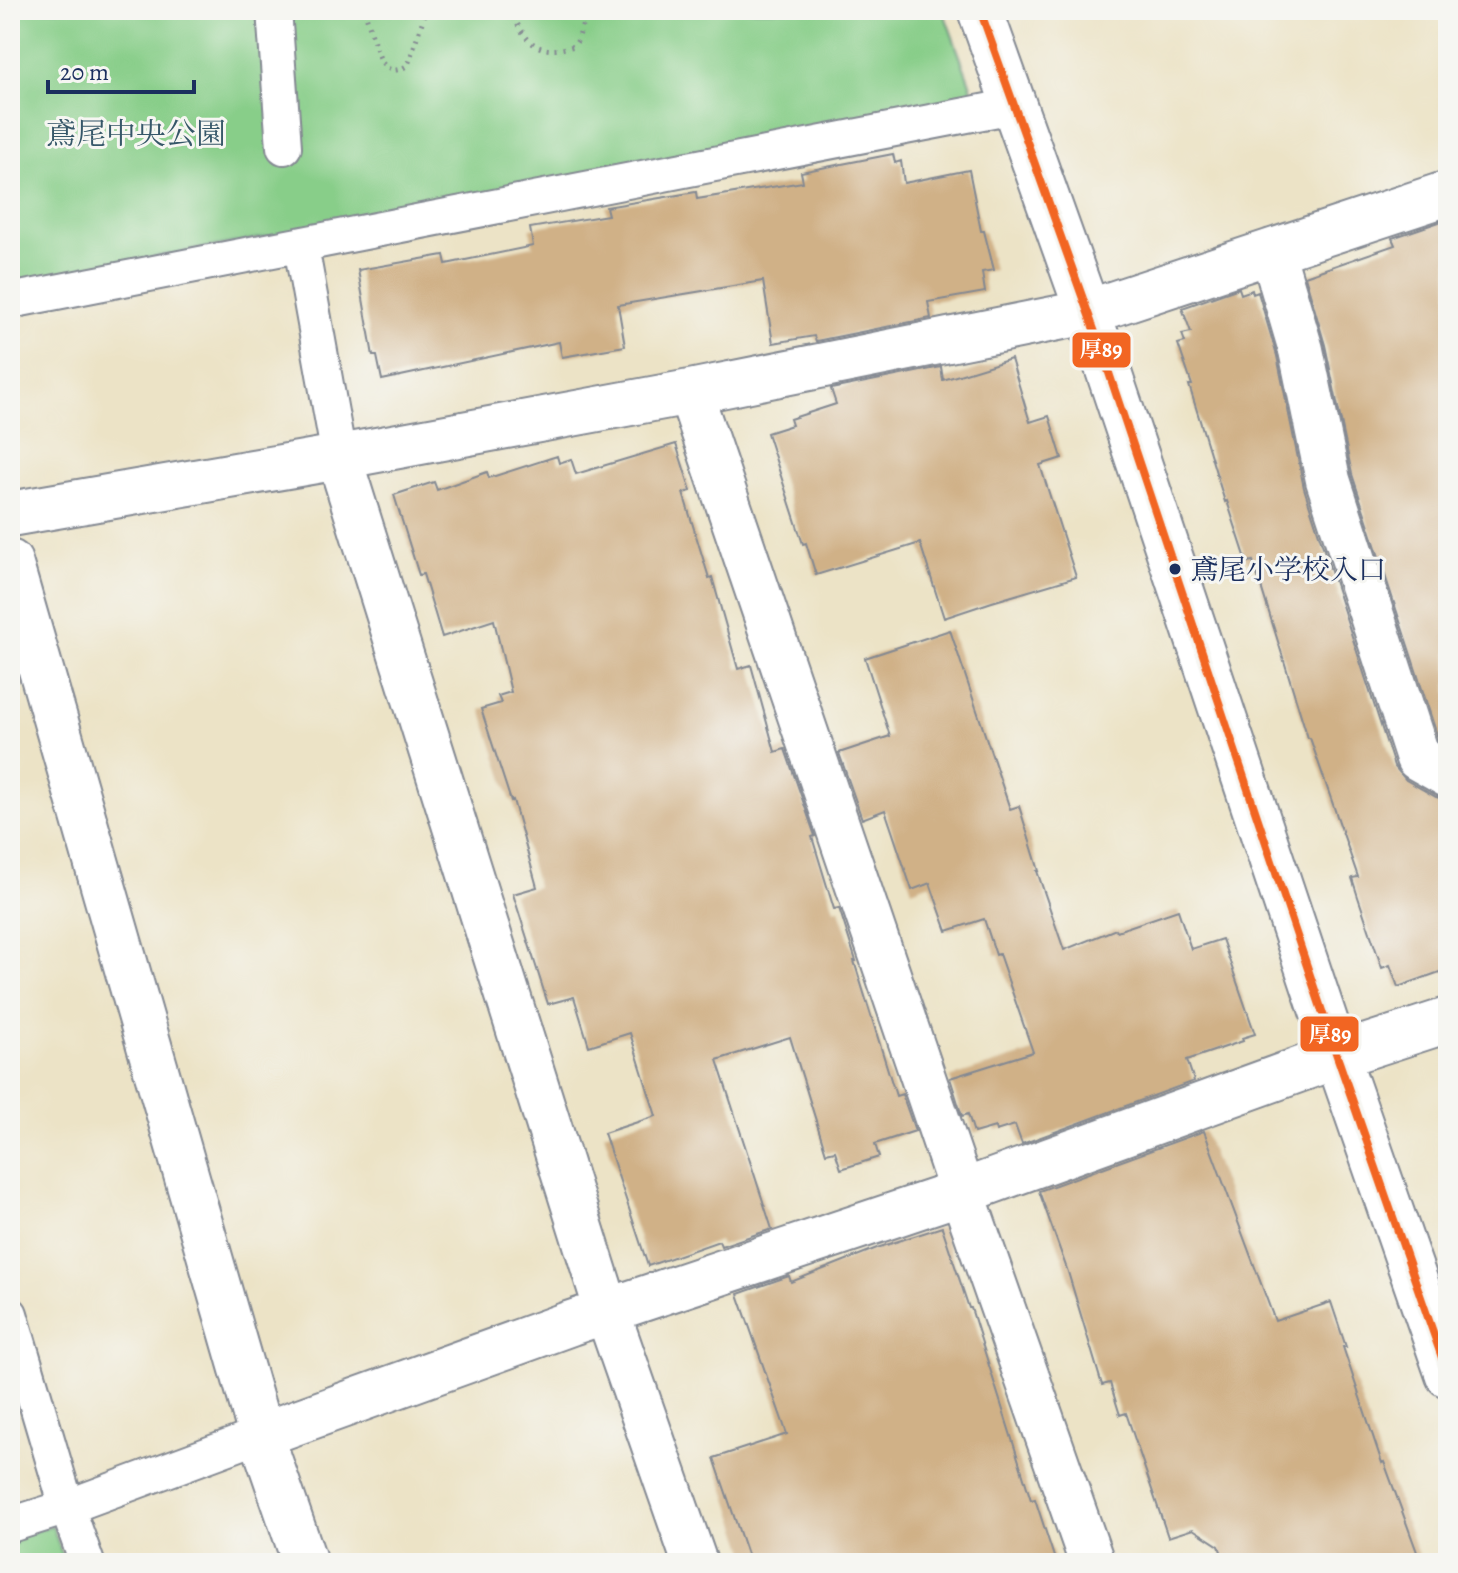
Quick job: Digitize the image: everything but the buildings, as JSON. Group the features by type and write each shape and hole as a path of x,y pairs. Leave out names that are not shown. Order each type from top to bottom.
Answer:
{"street":[{"path":"274,10 284,147"},
{"path":"980,10 1088,312 1337,1056 1448,1375"},
{"path":"10,301 1013,106"},
{"path":"10,514 690,392 1088,312 1448,193"},
{"path":"301,246 339,457 607,1311 695,1563"},
{"path":"1272,251 1301,350 1328,480 1418,758 1448,775"},
{"path":"690,392 962,1192 1092,1563"},
{"path":"10,562 261,1435 305,1563"},
{"path":"10,1525 607,1311 962,1192 1337,1056 1448,1020"},
{"path":"10,1314 67,1507 87,1563"}],"path":[{"path":"364,10 382,64 390,70 400,70 408,65 426,10"},
{"path":"510,10 524,38 546,50 574,46 587,10"}],"green space":[{"name":"鳶尾中央公園","path":"10,10 943,10 976,100 267,237 10,283"},
{"path":"52,1525 65,1563 10,1563 10,1540"}],"transit line":[{"name":"厚89","path":"980,10 1102,352 1337,1056 1448,1375"}],"place":[{"name":"鳶尾小学校入口","path":"1175,569"}]}
